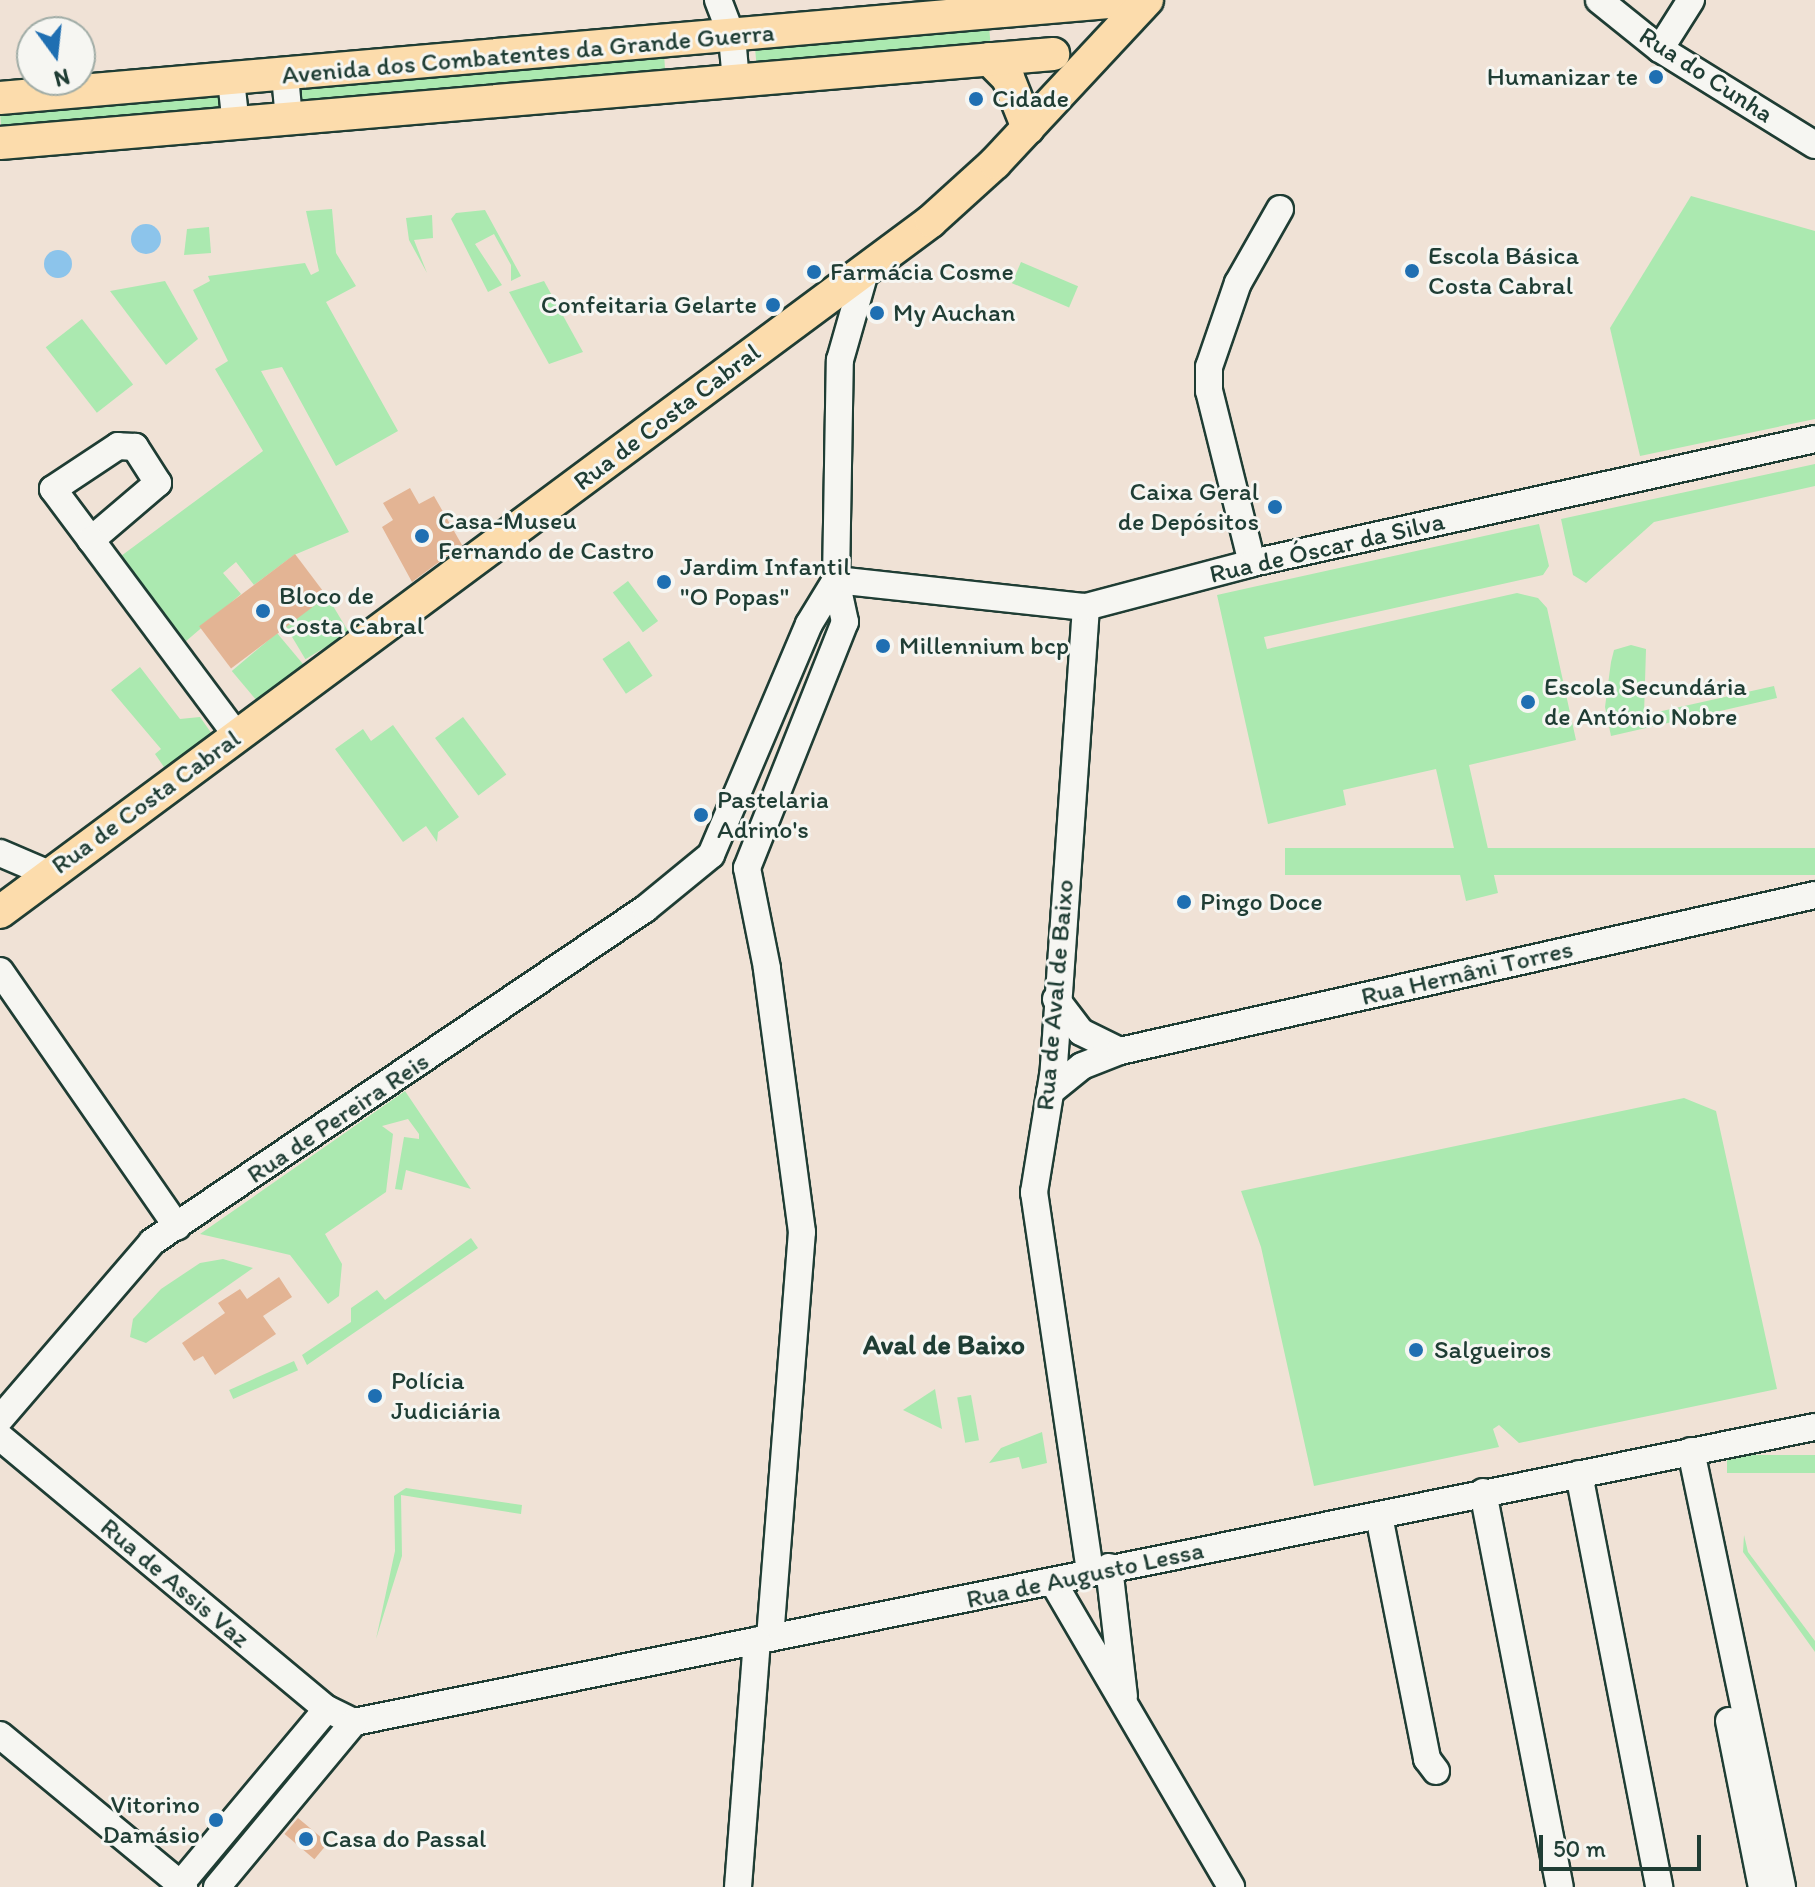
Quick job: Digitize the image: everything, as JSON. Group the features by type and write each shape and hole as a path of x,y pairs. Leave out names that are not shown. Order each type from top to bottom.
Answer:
{"main road":[{"name":"Avenida dos Combatentes da Grande Guerra","path":"0,98 732,37 1056,4 1132,0"},
{"name":"Rua de Costa Cabral","path":"0,912 47,873 237,736 931,221 1036,120 1147,0"},
{"path":"1036,120 1053,54 1056,4"},
{"name":"Avenida dos Combatentes da Grande Guerra","path":"0,143 1053,54"},
{"path":"989,59 1008,78 1036,120"}],"street":[{"path":"718,0 732,37 736,81"},
{"name":"Rua do Cunha","path":"1599,0 1660,49 1815,145"},
{"path":"1660,49 1691,0"},
{"path":"285,75 289,120"},
{"path":"231,80 236,125"},
{"path":"1252,563 1209,391 1209,367 1238,283 1280,209"},
{"path":"738,1887 802,1232 770,983 747,868 841,639 846,605 836,580 840,360 865,272"},
{"path":"808,312 831,328 840,360"},
{"name":"Rua de Óscar da Silva","path":"836,580 1086,607 1252,563 1815,439"},
{"path":"91,540 237,736"},
{"path":"747,868 711,855 809,624 836,580"},
{"name":"Rua de Aval de Baixo","path":"1086,607 1050,1092 1034,1192 1124,1700"},
{"path":"0,853 47,873"},
{"name":"Rua de Pereira Reis","path":"0,1419 152,1242 645,909 711,855"},
{"path":"0,891 0,901"},
{"name":"Rua Hernâni Torres","path":"1050,1092 1082,1066 1120,1051 1815,895"},
{"path":"0,971 177,1227"},
{"path":"1056,999 1081,1032 1120,1051"},
{"name":"Rua de Augusto Lessa","path":"354,1722 1815,1427"},
{"name":"Rua de Assis Vaz","path":"0,1437 327,1709 354,1722"},
{"path":"1691,1451 1782,1887"},
{"path":"1579,1474 1635,1724 1659,1887"},
{"path":"1483,1492 1560,1887"},
{"path":"1379,1516 1427,1759 1436,1771"},
{"path":"1053,1582 1231,1887"},
{"path":"0,1735 181,1886 327,1709"},
{"path":"1729,1721 1762,1887"},
{"path":"217,1887 354,1722"}],"green space":[{"path":"989,26 991,50 757,70 755,46"},
{"path":"664,54 666,80 302,105 300,79"},
{"path":"221,92 223,116 2,135 0,111"},
{"path":"1691,196 1815,231 1815,419 1640,456 1610,328"},
{"path":"332,209 336,253 356,286 326,302 398,431 336,466 282,367 261,371 349,532 294,555 254,585 236,562 223,573 241,594 185,642 121,556 263,451 215,369 228,361 193,290 210,281 208,276 305,263 311,275 319,271 306,211"},
{"path":"485,210 521,276 511,281 511,265 494,234 475,244 502,285 488,292 451,219 456,213"},
{"path":"432,215 433,238 414,240 427,273 409,240 406,218"},
{"path":"209,227 211,253 184,255 187,229"},
{"path":"1021,262 1078,286 1069,307 1012,283"},
{"path":"165,281 198,339 166,365 110,291"},
{"path":"544,281 583,352 549,364 509,292"},
{"path":"82,319 133,384 97,413 46,347"},
{"path":"1815,464 1815,486 1654,522 1586,583 1573,575 1561,519"},
{"path":"1539,524 1549,566 1543,575 1264,637 1267,649 1517,593 1538,598 1547,608 1576,740 1469,765 1498,893 1466,901 1436,769 1343,790 1346,805 1268,824 1217,595"},
{"path":"628,581 658,621 643,632 613,592"},
{"path":"327,596 349,633 305,659 283,622"},
{"path":"277,633 305,666 259,704 232,671"},
{"path":"629,641 652,676 626,694 602,659"},
{"path":"1631,645 1646,649 1644,715 1774,686 1777,698 1611,736 1605,707 1611,662 1614,650"},
{"path":"140,667 180,719 200,717 212,734 166,770 155,754 161,749 111,690"},
{"path":"463,717 506,775 478,796 435,738"},
{"path":"393,725 459,817 438,832 437,842 426,826 403,842 335,749 363,729 371,741"},
{"path":"1285,848 1815,848 1815,875 1285,875"},
{"path":"405,1091 471,1189 406,1170 402,1190 395,1189 404,1137 419,1139 419,1134 408,1119 382,1126 393,1134 386,1192 325,1234 342,1264 339,1296 328,1304 290,1255 200,1234"},
{"path":"1684,1098 1716,1111 1777,1389 1519,1443 1499,1425 1493,1429 1499,1447 1314,1486 1261,1247 1241,1191"},
{"path":"471,1238 478,1248 307,1365 302,1355 351,1322 351,1308 377,1290 385,1300"},
{"path":"223,1259 253,1268 146,1343 130,1337 133,1319 161,1289 200,1263"},
{"path":"294,1361 298,1370 233,1399 229,1390"},
{"path":"935,1389 942,1429 903,1410"},
{"path":"971,1395 979,1440 965,1443 957,1397"},
{"path":"1042,1432 1047,1463 1022,1469 1019,1457 989,1463 1001,1448"},
{"path":"1727,1455 1815,1455 1815,1473 1727,1473"},
{"path":"406,1488 522,1505 521,1514 401,1495 402,1556 376,1639 395,1551 394,1496"},
{"path":"1744,1535 1748,1552 1815,1641 1815,1652 1743,1552"}],"water":[{"path":"146,224 157,228 161,239 157,250 146,254 135,250 131,239 135,228"},
{"path":"58,250 68,254 72,264 68,274 58,278 48,274 44,264 48,254"}],"building":[{"name":"Casa-Museu Fernando de Castro","path":"410,488 419,504 434,496 462,545 412,582 382,527 393,520 383,503"},
{"name":"Bloco de Costa Cabral","path":"295,554 327,596 231,669 199,626"},
{"path":"279,1277 292,1297 263,1316 276,1334 215,1375 203,1356 194,1361 182,1343 225,1313 218,1303 240,1289 247,1299"},
{"name":"Casa do Passal","path":"298,1818 328,1843 314,1859 285,1834"}],"place":[{"name":"Humanizar te","path":"1656,77"},
{"name":"Cidade","path":"976,99"},
{"name":"Escola Básica Costa Cabral","path":"1412,271"},
{"name":"Farmácia Cosme","path":"814,272"},
{"name":"Confeitaria Gelarte","path":"773,305"},
{"name":"My Auchan","path":"877,313"},
{"name":"Caixa Geral de Depósitos","path":"1275,507"},
{"name":"Casa-Museu Fernando de Castro","path":"422,536"},
{"name":"Jardim Infantil \"O Popas\"","path":"664,582"},
{"name":"Bloco de Costa Cabral","path":"263,611"},
{"name":"Millennium bcp","path":"883,646"},
{"name":"Escola Secundária de António Nobre","path":"1528,702"},
{"name":"Pastelaria Adrino's","path":"701,815"},
{"name":"Pingo Doce","path":"1184,902"},
{"name":"Salgueiros","path":"1416,1350"},
{"name":"Polícia Judiciária","path":"375,1396"},
{"name":"Vitorino Damásio","path":"216,1820"},
{"name":"Casa do Passal","path":"306,1839"}],"district":[{"name":"Aval de Baixo","path":"944,1344"}]}
